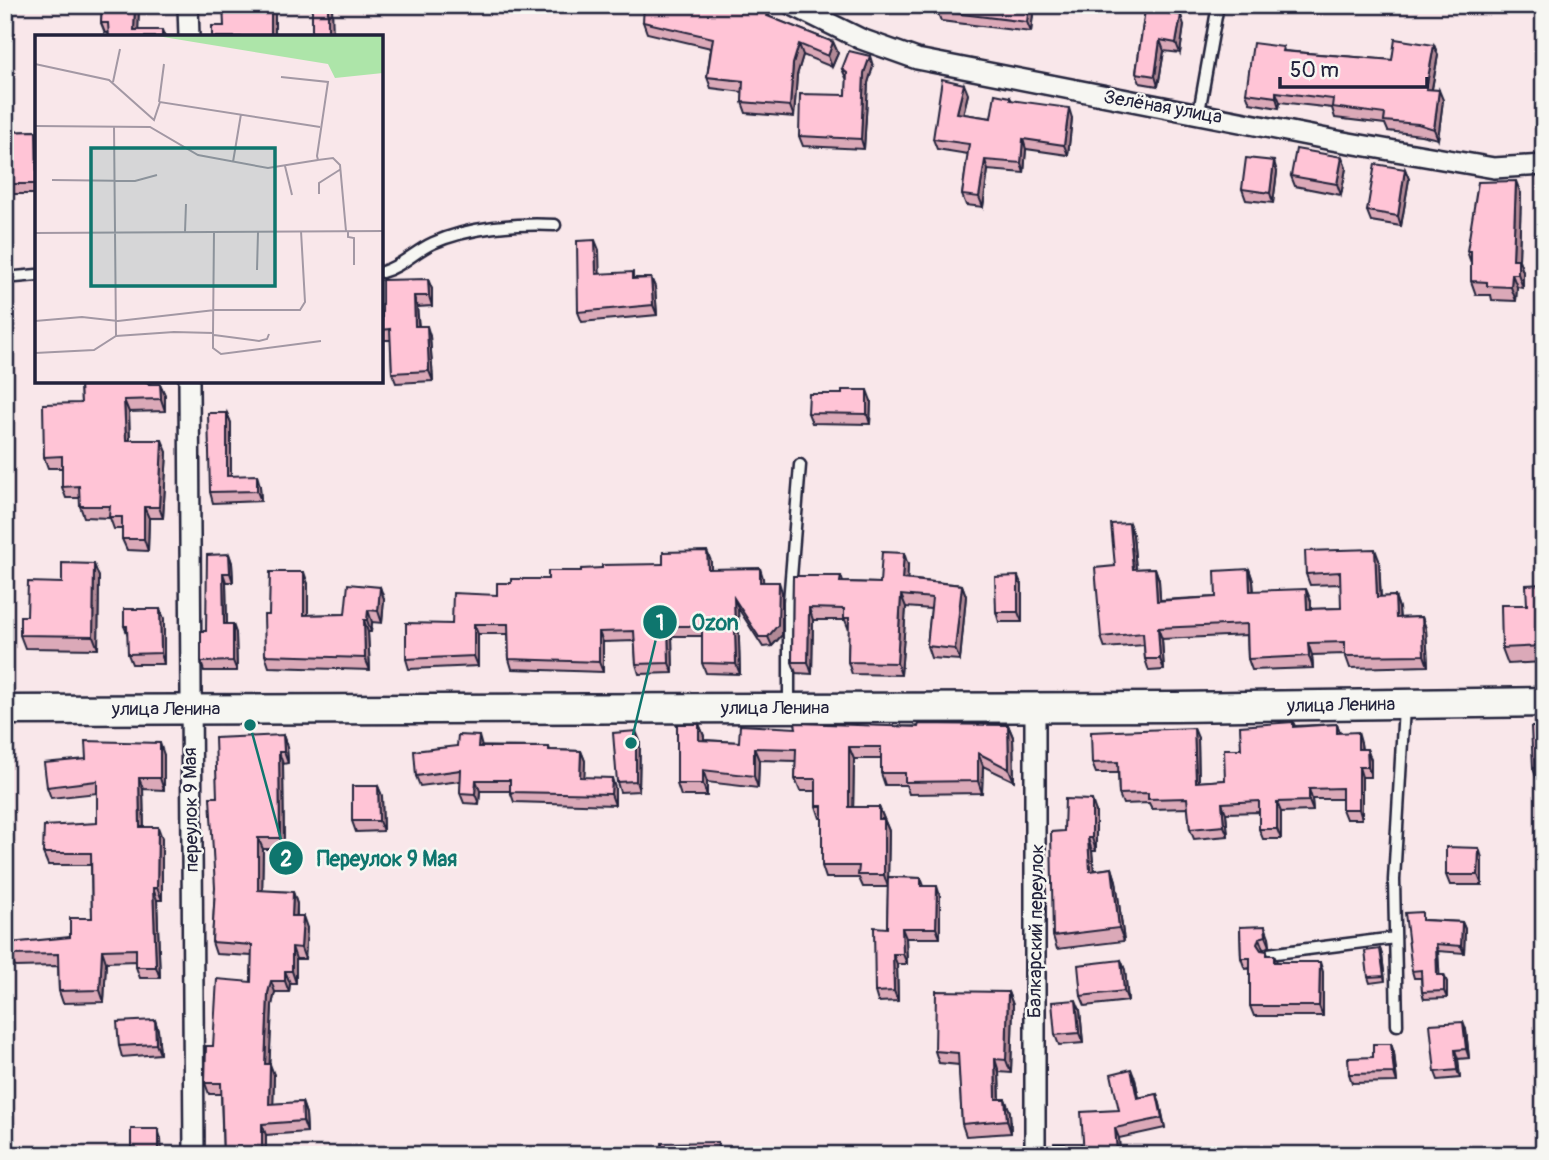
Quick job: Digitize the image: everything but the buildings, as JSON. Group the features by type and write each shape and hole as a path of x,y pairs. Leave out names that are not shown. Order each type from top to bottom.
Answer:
{"street":[{"path":"188,5 189,35"},
{"name":"Зелёная улица","path":"792,5 861,39 918,59 1081,93 1199,112 1272,130 1494,168 1544,165"},
{"name":"переулок 9 Мая","path":"189,383 194,1155"},
{"name":"улица Ленина","path":"5,710 1035,707 1544,702"},
{"name":"Балкарский переулок","path":"1035,707 1035,1155"}],"lane":[{"path":"1199,112 1218,5"},
{"path":"383,272 394,269 444,239 526,223 555,225"},
{"path":"5,278 35,275"},
{"path":"789,708 789,602 800,465"},
{"path":"1397,1025 1394,880 1404,704"},
{"path":"1268,954 1395,938"}],"place":[{"name":"Переулок 9 Мая","path":"250,725"},
{"name":"Ozon","path":"631,743"}]}
